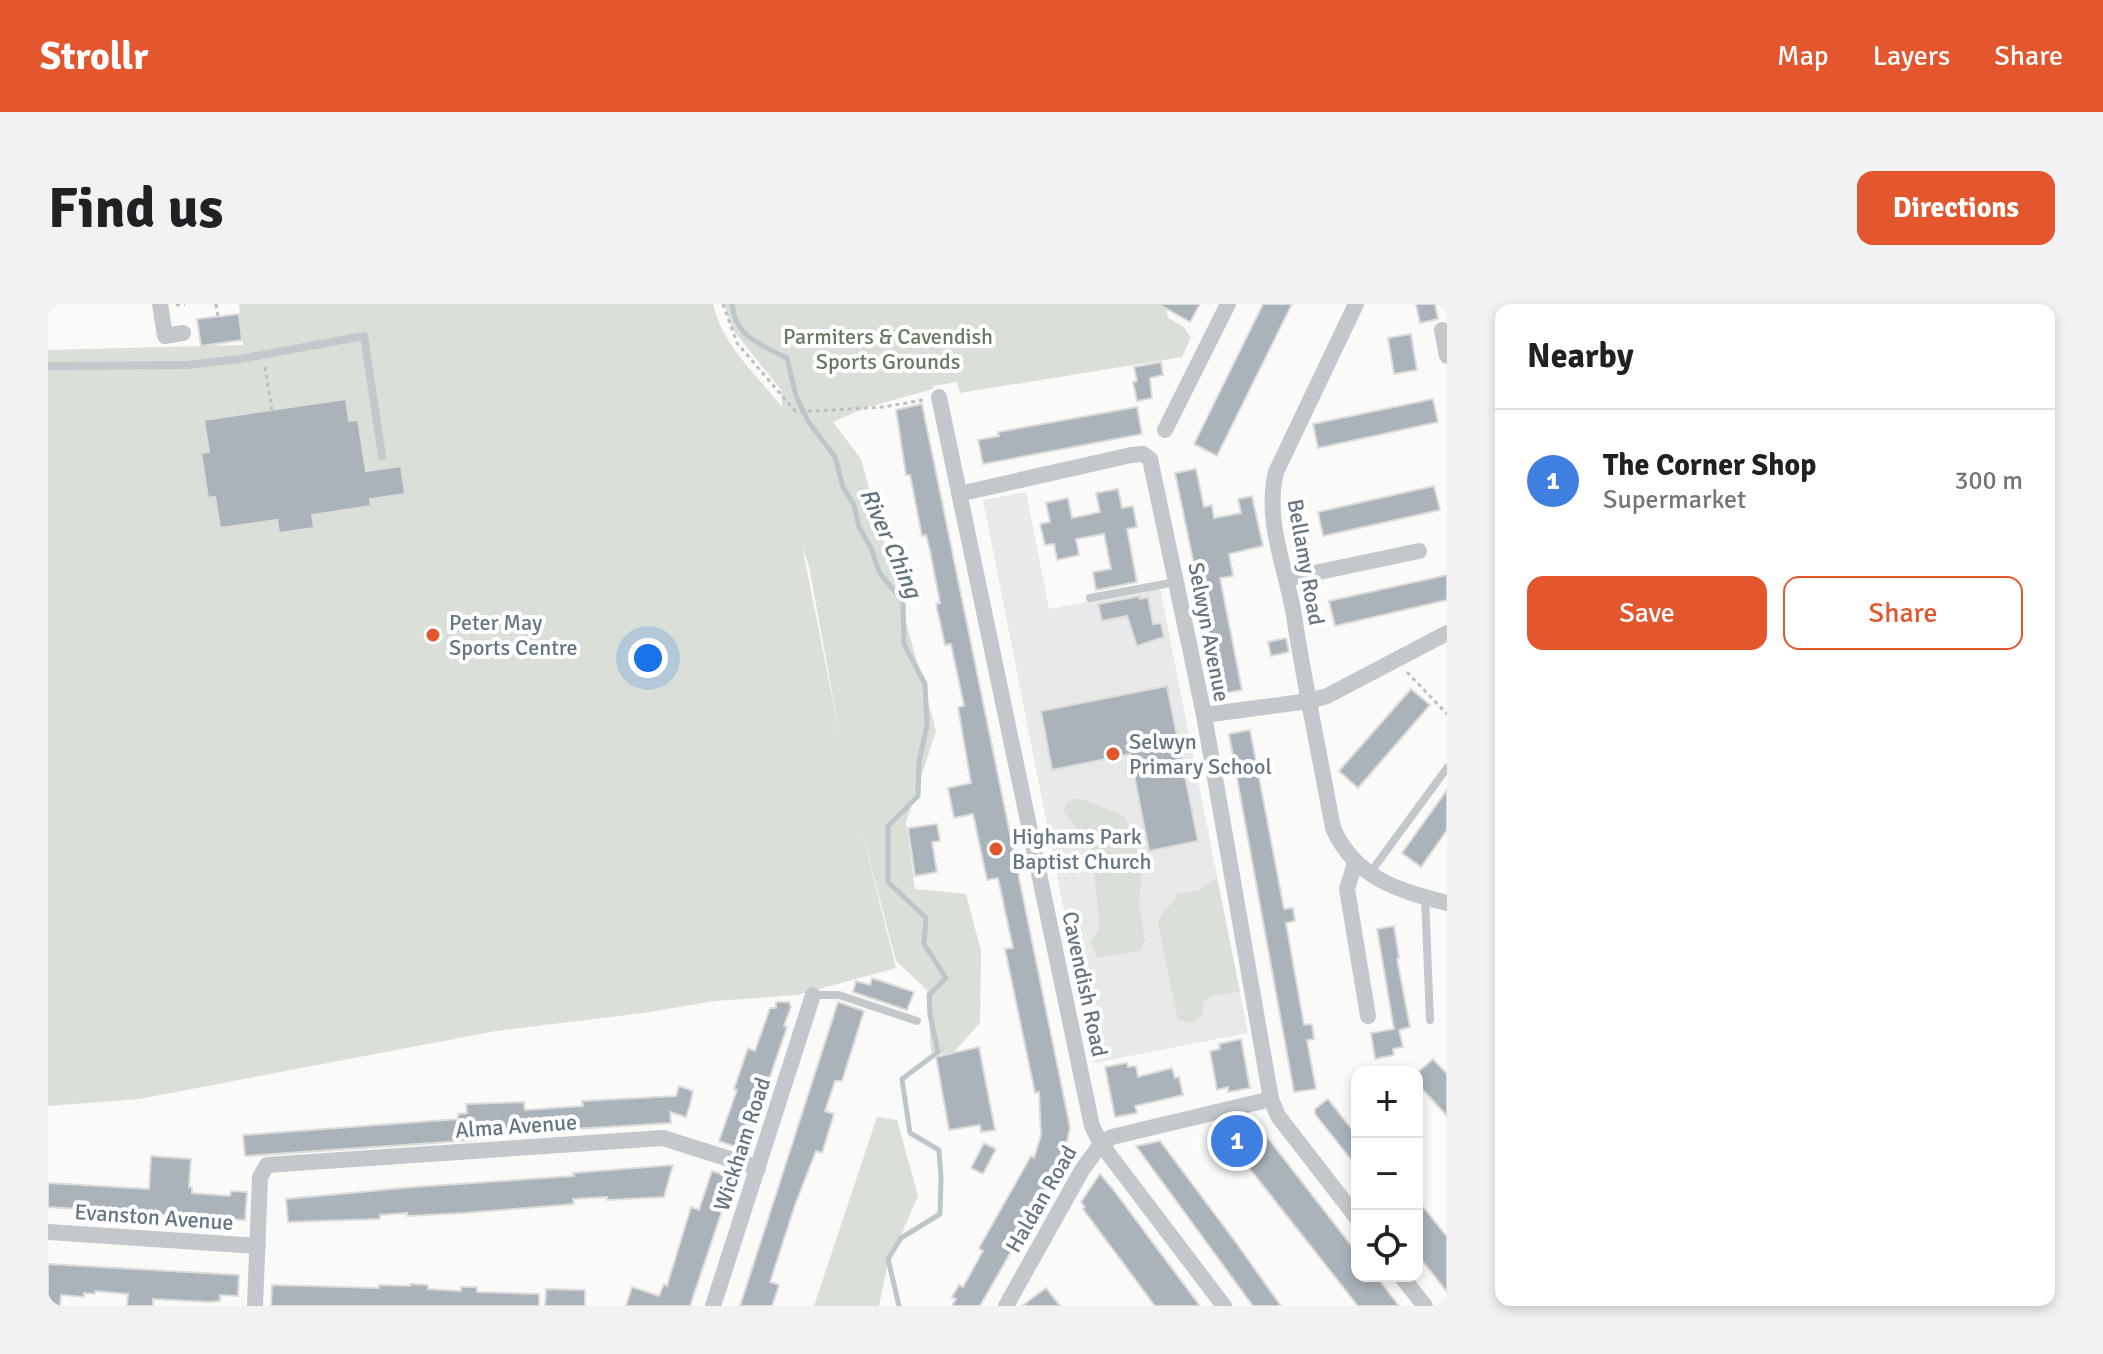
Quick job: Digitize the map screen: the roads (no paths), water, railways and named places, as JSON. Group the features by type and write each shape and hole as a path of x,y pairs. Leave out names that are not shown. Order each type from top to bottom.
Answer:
{"street":[{"path":"160,304 165,336 183,333"},
{"path":"1165,430 1228,304"},
{"name":"Bellamy Road","path":"1355,863 1343,850 1333,828 1271,513 1271,493 1276,472 1356,304"},
{"path":"1442,330 1447,353"},
{"name":"Cavendish Road","path":"939,397 1089,1111 1101,1144 1224,1306"},
{"name":"Selwyn Avenue","path":"959,494 1143,454 1150,459 1204,715 1271,1099 1278,1116 1351,1210"},
{"path":"1286,579 1419,551"},
{"path":"1204,715 1309,701 1351,686 1447,633"},
{"path":"1368,1016 1347,889 1355,863 1370,873 1425,897 1447,903"},
{"name":"Wickham Road","path":"713,1306 813,995"},
{"name":"Haldan Road","path":"1006,1306 1082,1170 1101,1144 1125,1134 1271,1099"},
{"name":"Alma Avenue","path":"258,1246 260,1177 267,1165 663,1138 758,1168"},
{"name":"Evanston Avenue","path":"48,1232 258,1246"},
{"path":"255,1306 258,1246"},
{"path":"1406,1282 1425,1306"}],"lane":[{"path":"48,366 188,365 364,336 382,456"},
{"path":"1090,598 1177,581"},
{"path":"1370,873 1447,768"},
{"path":"1425,897 1430,1020"},
{"path":"813,995 839,995 917,1021"}],"waterway":[{"name":"River Ching","path":"732,304 738,324 750,338 787,358 796,396 808,421 835,457 843,487 854,505 859,527 872,550 879,572 903,602 904,644 925,684 927,725 919,762 918,796 888,826 888,882 926,918 924,944 946,978 929,995 938,1052 902,1079 910,1133 939,1150 940,1214 901,1238 888,1259 899,1306"}],"place":[{"name":"Peter May Sports Centre","path":"433,635"},
{"name":"Selwyn Primary School","path":"1113,754"},
{"name":"Highams Park Baptist Church","path":"996,849"},
{"name":"The Corner Shop","path":"1237,1141"}],"park label":[{"name":"Parmiters & Cavendish Sports Grounds","path":"888,348"}]}
